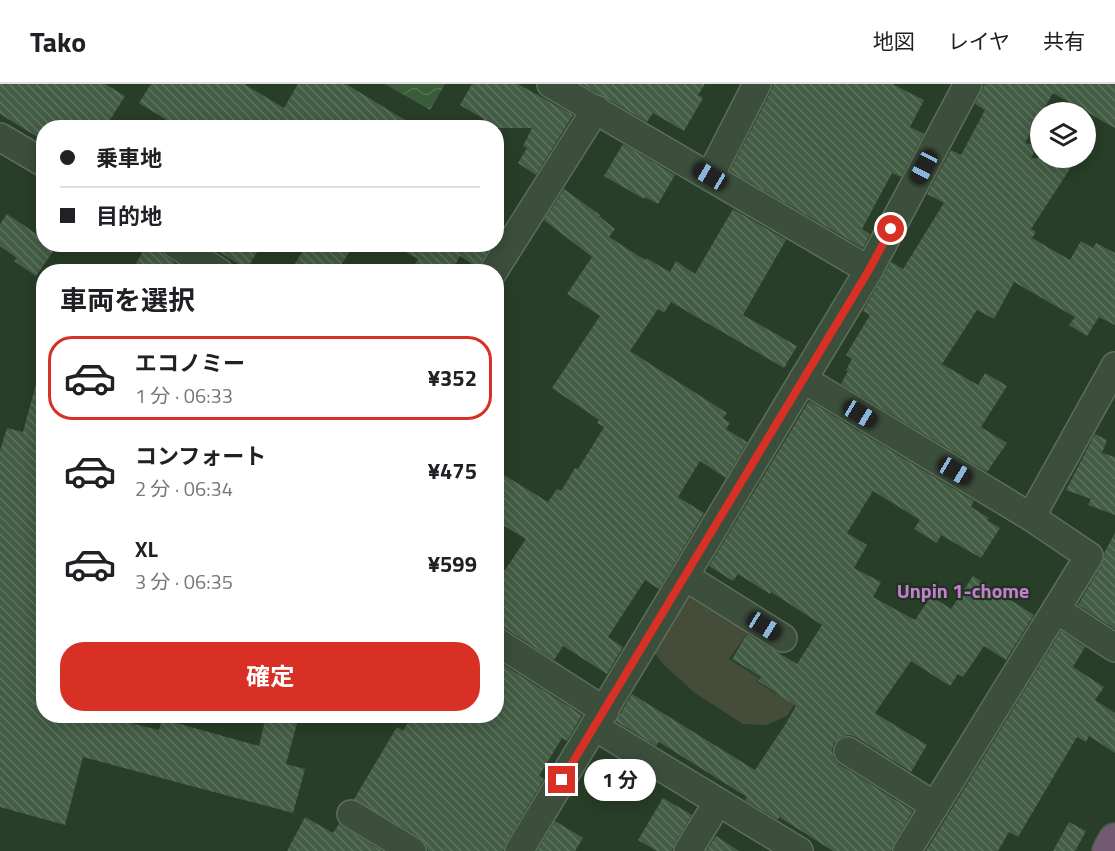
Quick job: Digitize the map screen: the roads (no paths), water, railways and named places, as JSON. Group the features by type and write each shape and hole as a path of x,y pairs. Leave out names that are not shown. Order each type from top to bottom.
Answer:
{"highway":[{"path":"1109,851 1115,840"}],"street":[{"path":"552,84 869,270"},
{"path":"710,176 757,84"},
{"path":"519,851 869,270 968,84"},
{"path":"498,264 596,109"},
{"path":"0,137 36,158"},
{"path":"188,252 207,264"},
{"path":"1030,516 1115,366"},
{"path":"803,379 1030,516 1089,556 907,851"},
{"path":"686,577 783,638"},
{"path":"1057,610 1115,648"},
{"path":"504,647 600,719 718,802 799,851"},
{"path":"848,751 935,806"},
{"path":"688,851 718,802"},
{"path":"351,814 412,851"}],"water":[{"path":"385,84 445,84 430,110"}],"district":[{"name":"Unpin 1-chome","path":"963,590"}]}
